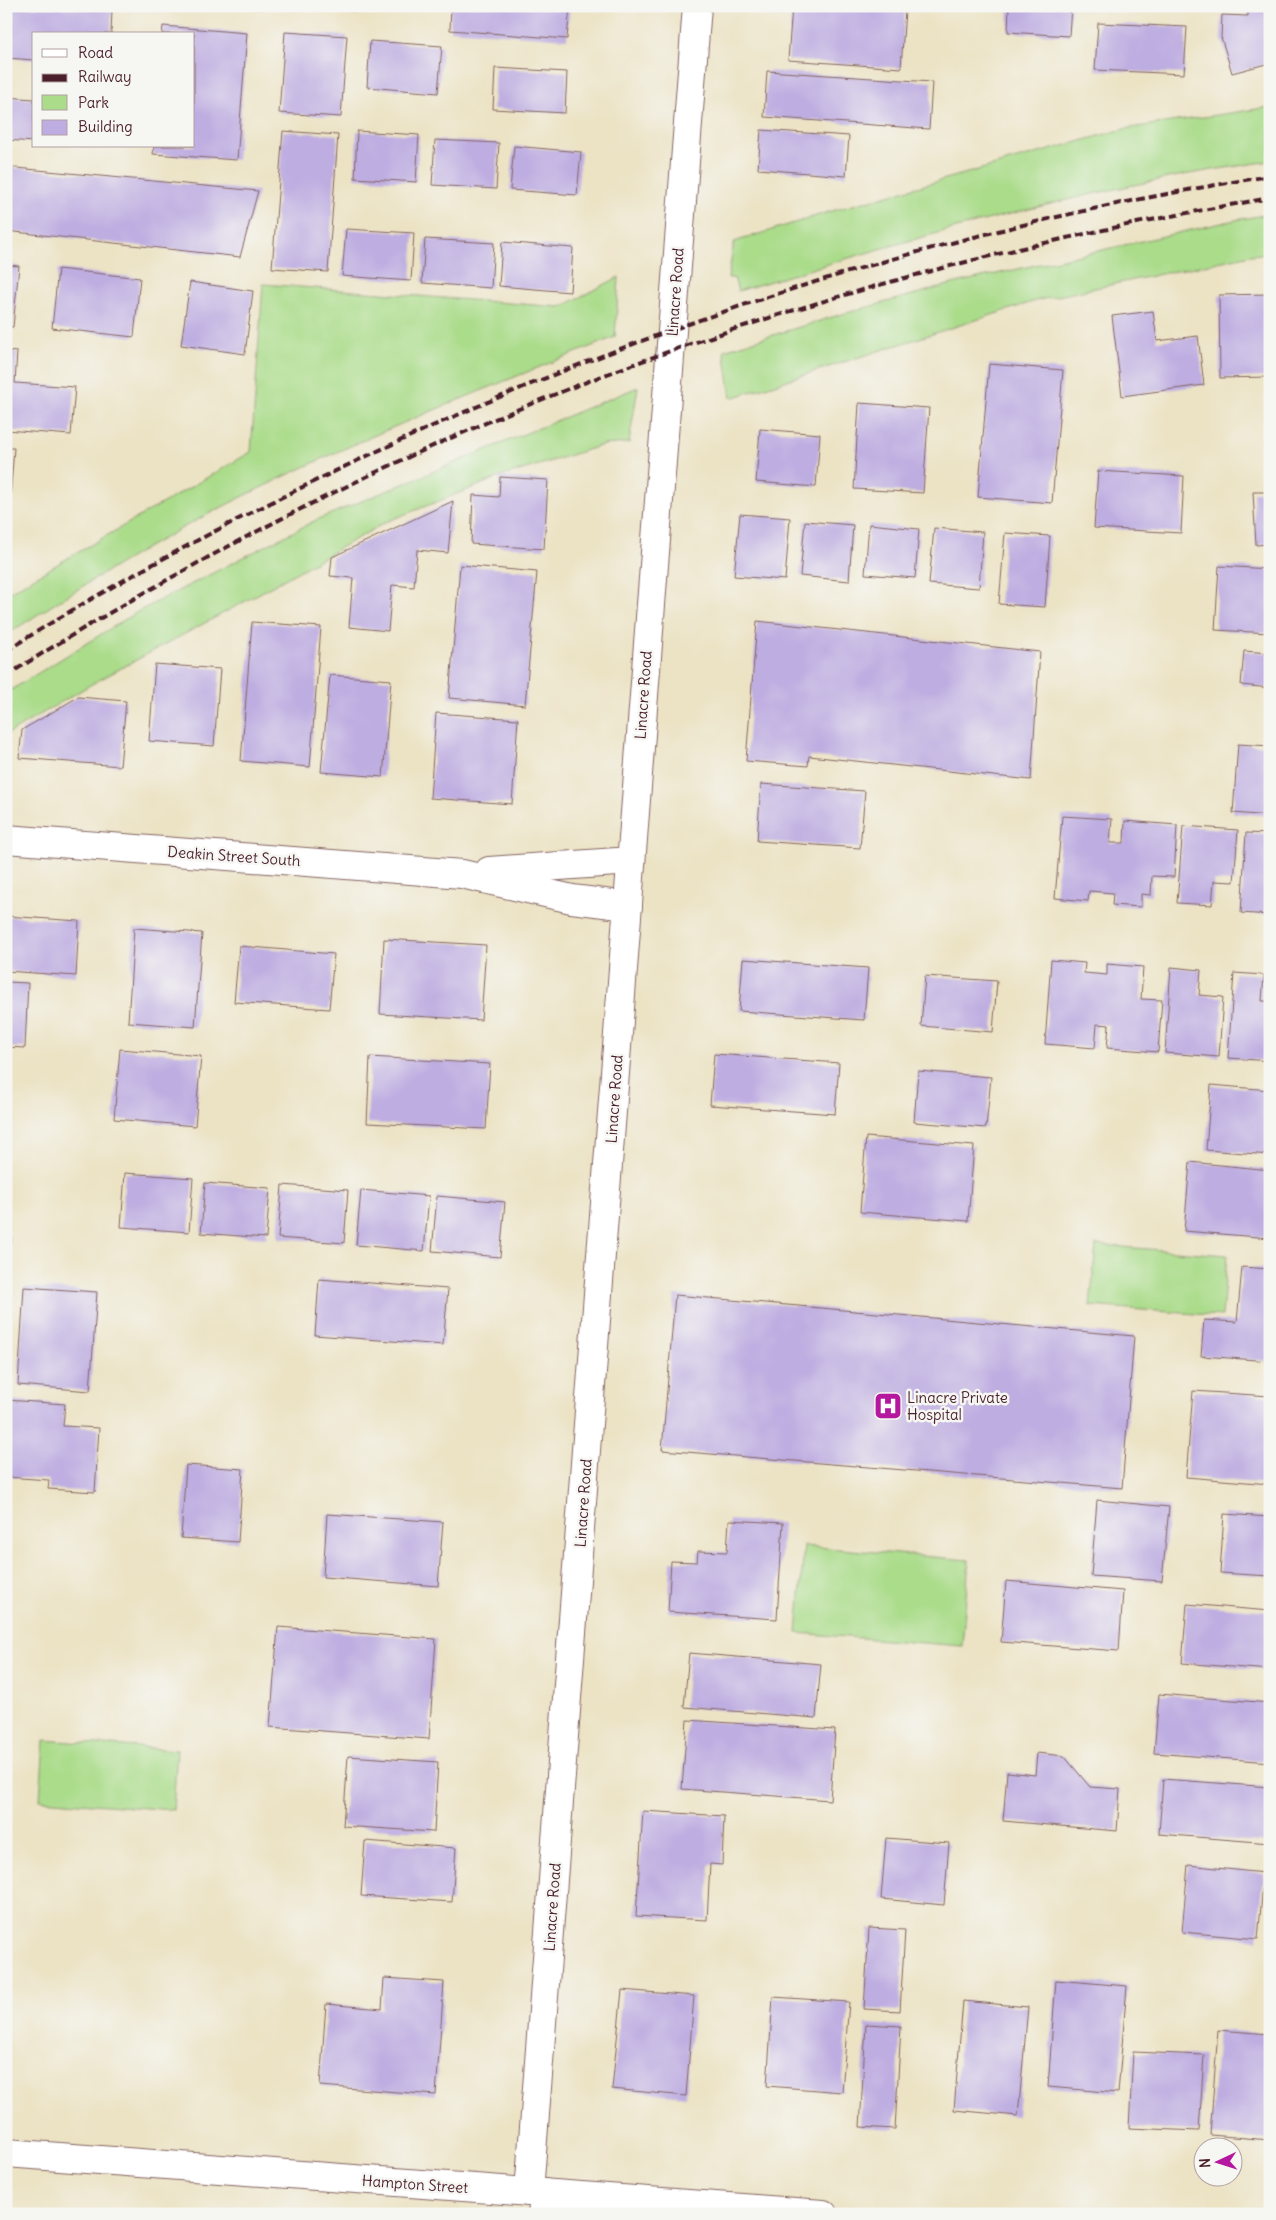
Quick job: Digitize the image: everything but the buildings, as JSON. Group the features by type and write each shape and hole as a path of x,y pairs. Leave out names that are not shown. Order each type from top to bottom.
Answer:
{"street":[{"name":"Linacre Road","path":"539,2200 631,862 697,6"},
{"name":"Deakin Street South","path":"6,839 462,874 572,899 628,906"},
{"name":"Deakin Street South","path":"462,874 631,862"},
{"name":"Hampton Street","path":"6,2153 539,2200 823,2214"}],"green space":[{"path":"1270,107 1270,161 1172,177 1105,191 894,245 738,291 734,278 728,278 734,242 835,210 1124,129"},
{"path":"1270,214 1270,253 1251,255 1039,300 731,398 724,350 839,315 956,283 1235,220"},
{"path":"619,277 615,337 474,393 381,433 289,474 213,511 123,562 6,635 6,594 251,452 263,284 561,307"},
{"path":"638,387 629,443 603,445 500,477 388,521 90,685 6,735 6,693 137,612 316,520"},
{"path":"1096,1245 1227,1255 1222,1316 1090,1306"},
{"path":"804,1546 969,1560 962,1646 797,1633"},
{"path":"44,1740 177,1750 173,1810 40,1800"}],"railway":[{"path":"6,651 159,561 317,480 431,427 546,378 664,333 782,292 902,256 1024,225 1146,198 1270,176"},
{"path":"6,676 90,624 176,575 353,483 534,403 627,367 787,312 923,273 1130,224 1270,198"}],"place":[{"name":"Linacre Private Hospital","path":"888,1406"}]}
